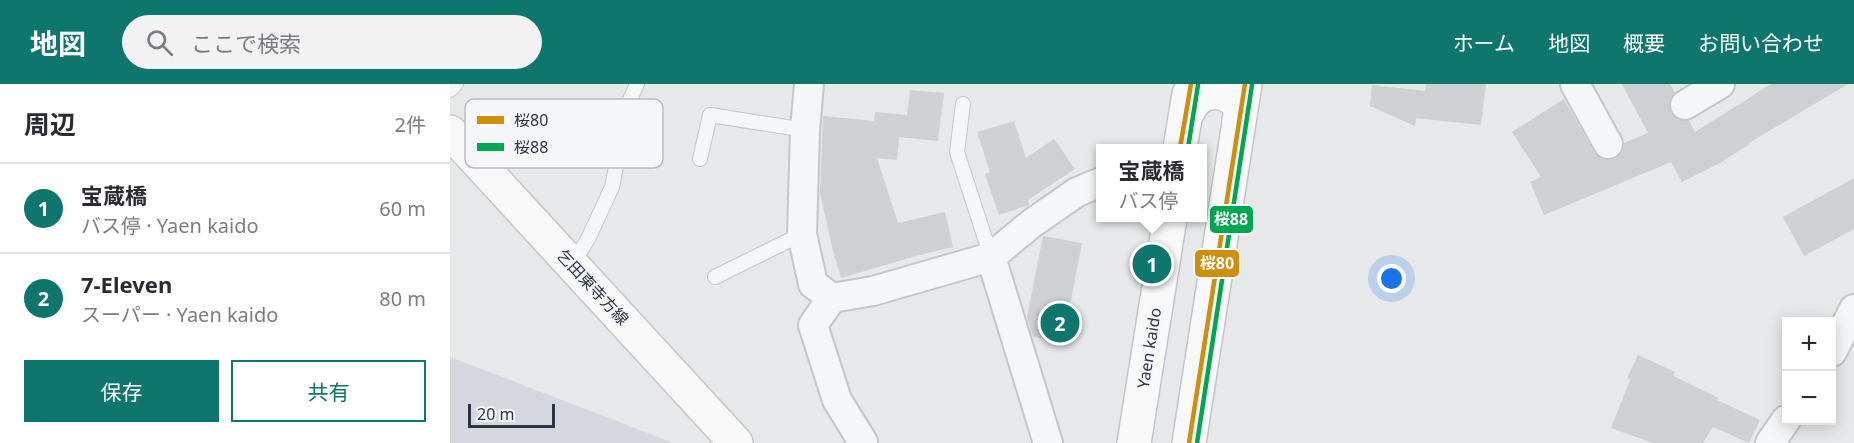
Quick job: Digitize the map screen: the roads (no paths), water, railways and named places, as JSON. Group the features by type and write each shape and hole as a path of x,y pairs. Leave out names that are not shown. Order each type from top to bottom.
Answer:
{"main road":[{"path":"1188,443 1245,84"},
{"path":"1181,144 1188,99 1196,99 1207,93 1224,93 1233,98 1240,108 1239,121"},
{"name":"乞田東寺方線","path":"450,132 465,148"},
{"name":"乞田東寺方線","path":"483,168 735,443"},
{"name":"Yaen kaido","path":"1134,443 1169,222"}],"street":[{"path":"808,84 802,234 813,284 832,298"},
{"path":"1575,84 1608,144"},
{"path":"1685,105 1720,84"},
{"path":"863,442 837,400 813,325 832,298 873,291 991,257 1031,224 1077,192 1096,184"},
{"path":"991,257 1048,443"},
{"path":"1836,344 1854,309"},
{"path":"1770,443 1783,425"}],"lane":[{"path":"450,90 456,84"},
{"path":"630,99 637,84"},
{"path":"963,104 957,152 991,257"},
{"path":"700,159 710,115 805,130"},
{"path":"572,265 590,237 612,187 616,168"},
{"path":"715,277 802,234"}],"place":[{"name":"宝蔵橋","path":"1152,264"},
{"name":"7-Eleven","path":"1060,323"}]}
